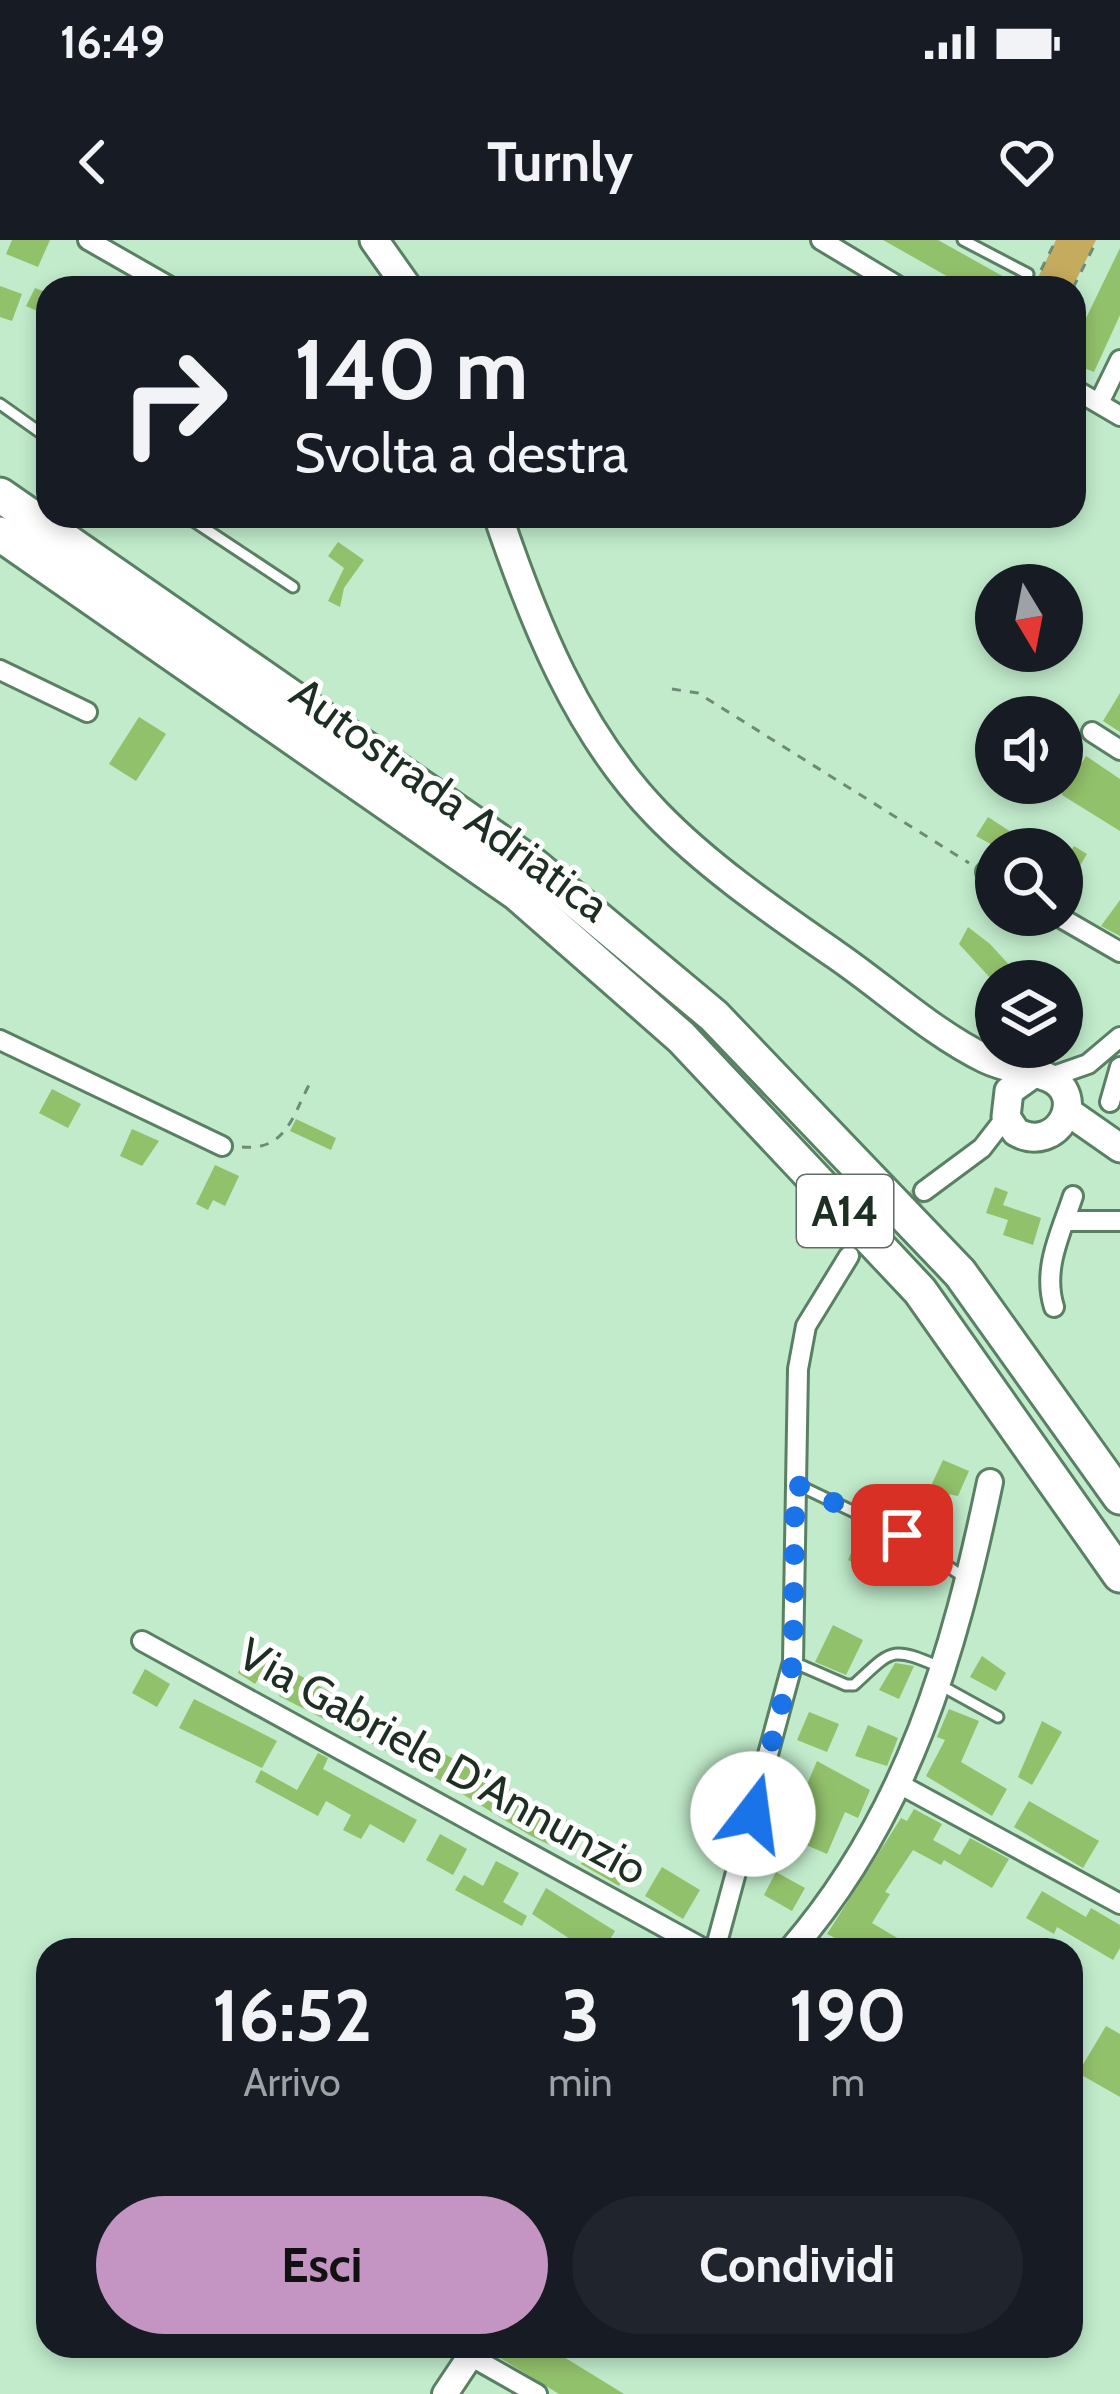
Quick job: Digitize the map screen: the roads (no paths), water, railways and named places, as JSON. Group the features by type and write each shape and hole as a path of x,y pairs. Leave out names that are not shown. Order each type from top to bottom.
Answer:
{"highway":[{"name":"Autostrada Adriatica","path":"0,495 36,520"},
{"name":"Autostrada Adriatica","path":"47,528 532,865 713,1016 960,1273 1120,1497"},
{"name":"Autostrada Adriatica","path":"0,534 518,894 681,1037 920,1291 1120,1574"}],"main road":[{"path":"374,240 400,276"},
{"path":"503,528 560,676 611,757 653,811 693,849 975,1053"},
{"path":"987,1068 1012,1117 1042,1138 1054,1099"},
{"path":"1000,1068 1054,1099 1110,1143"},
{"path":"1012,1117 1013,1084 1054,1099"}],"street":[{"path":"88,240 151,276"},
{"path":"821,240 880,276"},
{"path":"854,261 865,240"},
{"path":"1099,403 1120,360"},
{"path":"1086,395 1120,416"},
{"path":"0,670 86,712"},
{"path":"1092,733 1120,750"},
{"path":"1083,931 1120,952"},
{"path":"1054,1099 1120,1037"},
{"path":"0,1040 223,1146"},
{"path":"1110,1102 1120,1067"},
{"path":"924,1191 982,1148 1012,1117"},
{"path":"1054,1306 1048,1286 1050,1265 1073,1196"},
{"path":"1065,1221 1120,1221"},
{"path":"718,1938 793,1662 797,1370 806,1327 849,1256"},
{"path":"800,1938 856,1867 902,1785 942,1677 990,1482"},
{"name":"Via Gabriele D'Annunzio","path":"142,1641 684,1938"},
{"path":"902,1785 1120,1904"},
{"path":"445,2394 468,2358"},
{"path":"483,2358 536,2394"}],"lane":[{"path":"963,240 1034,273"},
{"path":"0,404 36,430"},
{"path":"204,528 293,587"},
{"path":"795,1484 902,1535 969,1581"},
{"path":"793,1662 846,1685 854,1684 890,1651 901,1650 998,1718"}],"tunnel":[{"path":"849,1256 924,1191"}]}
